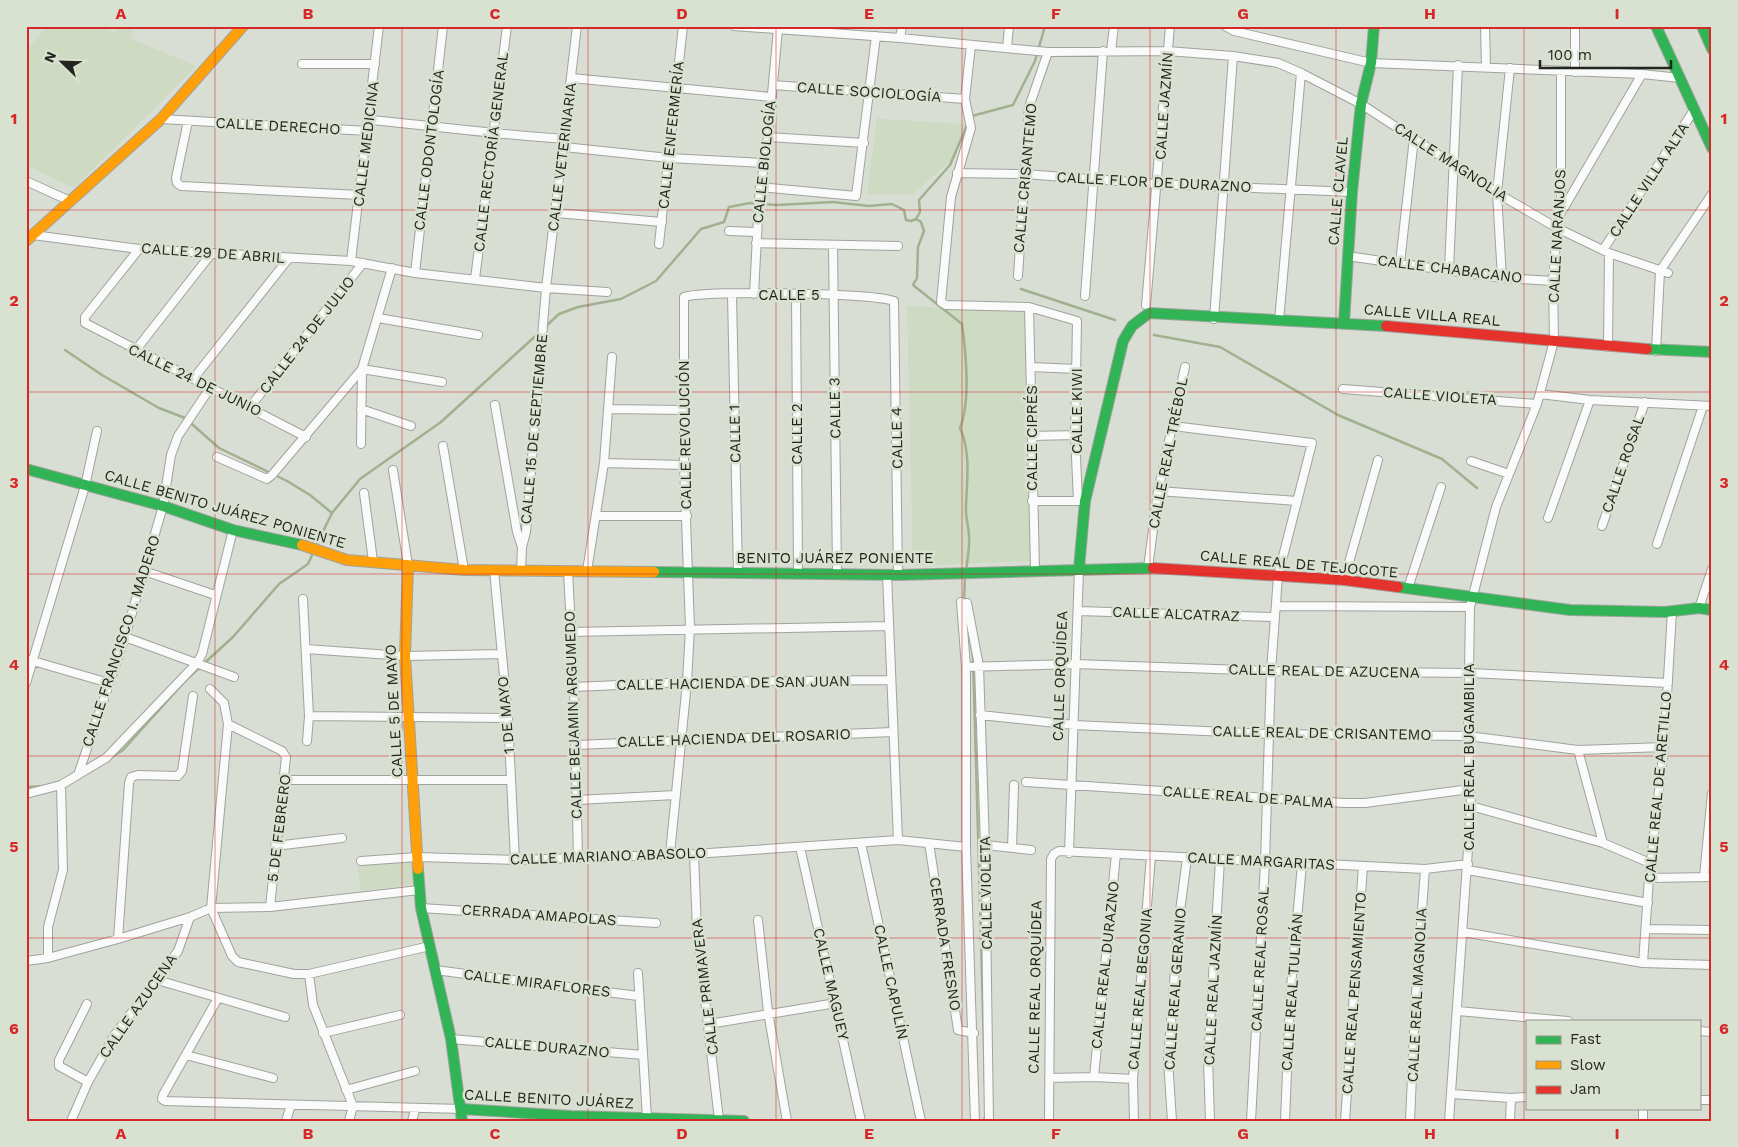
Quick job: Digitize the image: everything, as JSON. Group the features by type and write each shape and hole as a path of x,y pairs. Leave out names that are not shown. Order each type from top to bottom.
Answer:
{"main road":[{"path":"30,238 161,119 243,26"},
{"name":"CALLE CLAVEL","path":"1344,323 1352,192 1361,104 1371,63 1374,26"},
{"path":"1656,26 1712,148"},
{"path":"1702,26 1712,49"},
{"path":"1082,501 1123,341 1132,326 1148,309"},
{"name":"CALLE VILLA REAL","path":"1148,309 1214,319 1344,323 1656,351 1712,352"},
{"name":"CALLE BENITO JUÁREZ PONIENTE","path":"26,469 164,506 234,530 299,544 347,560 464,570 688,573"},
{"name":"CALLE ORQUÍDEA","path":"1079,569 1082,501"},
{"name":"CALLE 5 DE MAYO","path":"408,565 405,656 419,890 421,908 450,1039 462,1110 462,1121"},
{"name":"CALLE REAL DE TEJOCOTE","path":"981,571 1148,568 1344,580 1408,588 1472,603 1570,610 1672,612 1698,608 1712,610"},
{"name":"BENITO JUÁREZ PONIENTE","path":"688,573 837,572 898,575 981,571"},
{"name":"CALLE BENITO JUÁREZ","path":"462,1110 571,1118 744,1121"}],"street":[{"name":"CALLE MEDICINA","path":"351,261 370,120 379,26"},
{"name":"CALLE ODONTOLOGÍA","path":"415,273 443,26"},
{"name":"CALLE RECTORÍA GENERAL","path":"476,279 507,26"},
{"name":"CALLE VETERINARIA","path":"546,288 577,26"},
{"name":"CALLE ENFERMERÍA","path":"660,244 683,26"},
{"name":"CALLE MAGNOLIA","path":"734,26 778,29 807,28 1046,52 1168,51 1233,56 1278,63 1301,72 1361,104 1497,194 1557,228 1606,251 1664,272"},
{"path":"900,38 902,26"},
{"path":"1009,26 1010,49"},
{"path":"1085,296 1107,51 1114,26"},
{"name":"CALLE JAZMÍN","path":"1148,309 1170,26"},
{"path":"1225,26 1234,31 1371,63 1642,74 1680,78"},
{"path":"1485,26 1486,67"},
{"path":"1575,26 1575,72"},
{"name":"CALLE BIOLOGÍA","path":"754,294 757,218 768,137 778,29"},
{"path":"760,187 856,196 871,92 876,36"},
{"path":"971,45 965,99 971,128 951,197 940,302 946,305 1029,306"},
{"name":"CALLE CRISANTEMO","path":"1018,276 1029,107 1046,52"},
{"path":"1214,319 1233,56"},
{"path":"302,64 375,64"},
{"path":"1449,270 1458,66"},
{"path":"1502,278 1497,194 1510,68"},
{"name":"CALLE NARANJOS","path":"1554,341 1553,281 1557,228 1561,212 1561,71"},
{"path":"1279,321 1301,72"},
{"path":"1561,212 1642,74"},
{"path":"571,78 771,97"},
{"name":"CALLE SOCIOLOGÍA","path":"773,85 965,99"},
{"name":"CALLE VILLA ALTA","path":"1608,347 1606,251 1694,110"},
{"name":"CALLE DERECHO","path":"161,119 368,131"},
{"path":"370,120 432,126 669,158 764,163"},
{"path":"188,121 176,178 177,183 181,186 360,195"},
{"path":"768,137 864,143"},
{"path":"1400,262 1414,138"},
{"name":"CALLE FLOR DE DURAZNO","path":"957,173 1024,174 1158,184 1224,185 1352,192"},
{"path":"26,182 70,201"},
{"path":"1656,351 1664,272 1712,194"},
{"path":"556,213 662,222"},
{"path":"729,231 756,232"},
{"name":"CALLE 29 DE ABRIL","path":"30,238 139,249 351,261 415,273 546,288 607,292"},
{"path":"756,243 898,246"},
{"name":"CALLE 3","path":"833,245 837,572"},
{"name":"CALLE 24 DE JUNIO","path":"139,249 85,317 84,323 135,351 250,407 306,437"},
{"path":"135,351 211,254"},
{"name":"CALLE CHABACANO","path":"1347,256 1400,262 1502,278 1553,281"},
{"path":"194,379 289,258"},
{"name":"CALLE 24 DE JULIO","path":"250,407 363,263"},
{"path":"361,444 362,369 392,268"},
{"name":"CALLE 15 DE SEPTIEMBRE","path":"521,570 522,546 526,532 546,288"},
{"name":"CALLE 5","path":"684,297 796,294 833,295 894,301"},
{"name":"CALLE 2","path":"796,294 798,573"},
{"name":"CALLE 1","path":"732,295 738,573"},
{"name":"CALLE REVOLUCIÓN","path":"670,854 687,682 690,628 683,410 684,297"},
{"name":"CALLE 4","path":"894,301 898,575"},
{"name":"CALLE KIWI","path":"1029,306 1077,321 1075,435 1082,501"},
{"name":"CALLE CIPRÉS","path":"1029,306 1035,570"},
{"path":"378,318 478,336"},
{"path":"1537,404 1554,341"},
{"path":"587,571 604,464 612,357"},
{"path":"1031,367 1077,369"},
{"name":"CALLE REAL TRÉBOL","path":"1148,568 1158,491 1186,367"},
{"path":"362,369 442,382"},
{"path":"217,458 267,479 306,437 362,369"},
{"path":"164,506 171,455 178,436 210,388"},
{"name":"CALLE VIOLETA","path":"1343,389 1537,404"},
{"path":"1540,394 1590,400 1708,406 1657,544"},
{"path":"1548,518 1590,400"},
{"name":"CALLE ROSAL","path":"1602,526 1645,402"},
{"name":"CALLE REAL BUGAMBILIA","path":"1449,1121 1471,806 1468,736 1472,603 1496,507 1537,404"},
{"path":"496,405 517,532 522,546"},
{"path":"361,409 411,426"},
{"path":"609,410 683,410"},
{"name":"CALLE REAL ROSAL","path":"1173,426 1312,443 1278,576 1271,671 1265,862 1250,1121"},
{"path":"26,683 30,660 85,486 97,430"},
{"path":"1031,436 1075,435"},
{"path":"443,446 464,570"},
{"path":"1344,580 1378,460"},
{"path":"1471,461 1510,474"},
{"path":"604,464 684,465"},
{"path":"393,470 408,565"},
{"path":"1408,588 1440,487"},
{"path":"1158,491 1297,501"},
{"path":"364,493 373,562"},
{"path":"1032,501 1082,501"},
{"name":"CALLE FRANCISCO I. MADERO","path":"78,775 125,637 164,506"},
{"path":"596,516 687,516"},
{"path":"26,794 62,786 106,758 197,663 202,654 215,595 234,530"},
{"path":"1698,608 1712,568"},
{"name":"CALLE ORQUÍDEA","path":"1069,853 1079,569"},
{"name":"1 DE MAYO","path":"494,570 508,718 514,860"},
{"path":"144,571 215,595"},
{"name":"CALLE BEJAMIN ARGUMEDO","path":"568,572 574,687 578,858"},
{"path":"887,574 892,732 898,840"},
{"path":"303,599 308,716 307,741"},
{"name":"CALLE VIOLETA","path":"973,666 964,603 973,666 980,715 985,845 982,1092 989,1121"},
{"path":"1276,606 1472,603"},
{"name":"CALLE ALCATRAZ","path":"1078,611 1275,617"},
{"name":"CALLE REAL DE ARETILLO","path":"1643,963 1650,863 1664,746 1672,612"},
{"path":"570,632 690,628 889,626"},
{"path":"125,637 234,677"},
{"path":"306,649 405,656 501,654"},
{"path":"30,660 109,683"},
{"name":"CALLE REAL DE AZUCENA","path":"973,666 1075,664 1271,671 1470,673 1668,683"},
{"path":"973,666 966,847 974,1034 982,1092 976,1121"},
{"name":"CALLE HACIENDA DE SAN JUAN","path":"574,687 687,682 891,680"},
{"path":"210,689 224,703 228,724 211,908 232,956 238,962 294,974 309,974 430,946"},
{"path":"118,939 129,783 131,777 138,775 178,776 182,771 193,696"},
{"name":"CALLE REAL DE CRISANTEMO","path":"980,715 1074,725 1270,734 1468,736 1578,750 1664,746"},
{"path":"308,716 508,718"},
{"name":"5 DE FEBRERO","path":"228,724 282,751 286,758 285,780 275,846 270,907"},
{"name":"CALLE HACIENDA DEL ROSARIO","path":"576,745 681,739 892,732"},
{"path":"1578,750 1603,844"},
{"path":"285,780 511,780"},
{"name":"CALLE REAL DE PALMA","path":"1026,782 1070,787 1268,796 1365,803 1470,789"},
{"path":"1012,848 1014,785"},
{"path":"48,958 48,927 63,870 62,786"},
{"path":"1649,878 1708,877 1712,793"},
{"path":"577,800 676,795"},
{"path":"1471,806 1603,844 1650,863"},
{"path":"275,846 342,838"},
{"name":"CALLE MARIANO ABASOLO","path":"361,861 417,857 514,860 694,854 898,840 929,843"},
{"name":"CALLE CAPULÍN","path":"861,843 921,1121"},
{"path":"929,843 966,847"},
{"name":"CERRADA FRESNO","path":"929,843 958,1030 974,1034"},
{"path":"985,845 1031,850"},
{"name":"CALLE MAGUEY","path":"800,847 861,1121"},
{"name":"CALLE MARGARITAS","path":"1054,854 1059,852 1116,854 1425,869 1468,867 1648,903"},
{"name":"CALLE PRIMAVERA","path":"694,854 697,931 719,1120"},
{"name":"CALLE REAL ORQUÍDEA","path":"1049,1121 1051,860 1054,854"},
{"name":"CALLE REAL DURAZNO","path":"1094,1077 1116,854"},
{"name":"CALLE REAL BEGONIA","path":"1134,1121 1133,1079 1151,856"},
{"name":"CALLE REAL GERANIO","path":"1172,1121 1168,1060 1179,919 1187,858"},
{"name":"CALLE REAL JAZMÍN","path":"1210,1121 1208,1059 1220,860"},
{"name":"CALLE REAL TULIPÁN","path":"1285,1121 1290,998 1302,864"},
{"name":"CALLE REAL PENSAMIENTO","path":"1345,1121 1363,866"},
{"name":"CALLE REAL MAGNOLIA","path":"1410,1121 1415,1007 1425,869"},
{"path":"26,961 48,958 118,939 190,917 211,908 270,907 419,890"},
{"name":"CERRADA AMAPOLAS","path":"421,908 656,923"},
{"name":"CALLE AZUCENA","path":"71,1121 88,1082 114,1036 178,951 190,917"},
{"path":"758,920 768,1012 787,1121"},
{"path":"1646,929 1712,930"},
{"path":"1462,932 1643,963 1712,965"},
{"name":"CALLE MIRAFLORES","path":"435,970 638,996"},
{"path":"638,973 638,996 648,1118"},
{"path":"309,974 313,1005 353,1106 349,1121"},
{"path":"157,980 285,1017"},
{"path":"218,998 186,1055 273,1078"},
{"path":"709,1024 768,1012 836,1003"},
{"path":"87,1004 59,1060 59,1066 63,1070 88,1082"},
{"path":"1458,1012 1556,1020"},
{"path":"323,1033 400,1015"},
{"name":"CALLE DURAZNO","path":"450,1039 643,1055"},
{"name":"CALLE BENITO JUÁREZ","path":"186,1055 163,1094 162,1099 165,1101 462,1110"},
{"path":"346,1090 415,1071"},
{"path":"1049,1078 1094,1077 1133,1079"},
{"path":"1452,1094 1511,1098 1526,1096"},
{"path":"1510,1121 1511,1098"},
{"path":"286,1121 291,1105"},
{"path":"412,1121 415,1110"}],"green space":[{"path":"47,26 99,26 116,33 118,26 134,26 131,39 197,66 74,188 26,165 26,51"},
{"path":"877,118 966,124 952,160 912,195 867,194"},
{"path":"907,306 1028,312 1032,561 913,566"},
{"path":"413,861 416,884 360,891 358,862"}],"waterway":[{"path":"972,116 1013,105 1035,61 1045,26"},
{"path":"545,327 559,314 578,307 621,299 656,281 701,229 724,222 729,207 750,203 777,205 833,202 869,206 892,204 904,210 906,220 916,219 920,212 919,200 950,165 968,123"},
{"path":"916,219 921,222 924,231 918,247 917,278 913,285 962,324 967,377 966,404 960,428 966,447 968,467 966,510 969,550 966,572"},
{"path":"1021,289 1115,320"},
{"path":"315,548 332,513 360,479 441,422 541,331"},
{"path":"1154,335 1220,347 1338,415 1442,459 1477,488"},
{"path":"65,350 102,375 159,408 185,418 219,448 287,481 310,495 332,513"},
{"path":"109,759 123,750 187,679 233,637 279,584 308,564 313,553"},
{"path":"964,601 965,577"},
{"path":"970,636 973,657 985,1081"},
{"path":"88,773 101,765"},
{"path":"26,787 45,786"},
{"path":"984,1121 986,1113"}],"traffic: fast":[{"path":"1344,323 1352,192 1361,104 1371,63 1374,26"},
{"path":"1656,26 1712,148"},
{"path":"1702,26 1712,49"},
{"path":"1079,569 1085,501 1123,341 1132,326 1149,313 1386,326"},
{"path":"1647,349 1712,352"},
{"path":"26,469 163,506 233,530 302,545"},
{"path":"654,572 898,575 1153,568"},
{"path":"1398,587 1570,610 1665,612 1699,608 1712,610"},
{"path":"418,869 421,908 451,1039 462,1121"},
{"path":"462,1109 571,1116 744,1121"}],"traffic: slow":[{"path":"26,241 161,119 243,26"},
{"path":"302,545 347,560 464,570 654,572"},
{"path":"408,565 405,656 418,869"}],"traffic: jam":[{"path":"1386,326 1647,349"},
{"path":"1153,568 1344,580 1398,587"}]}
